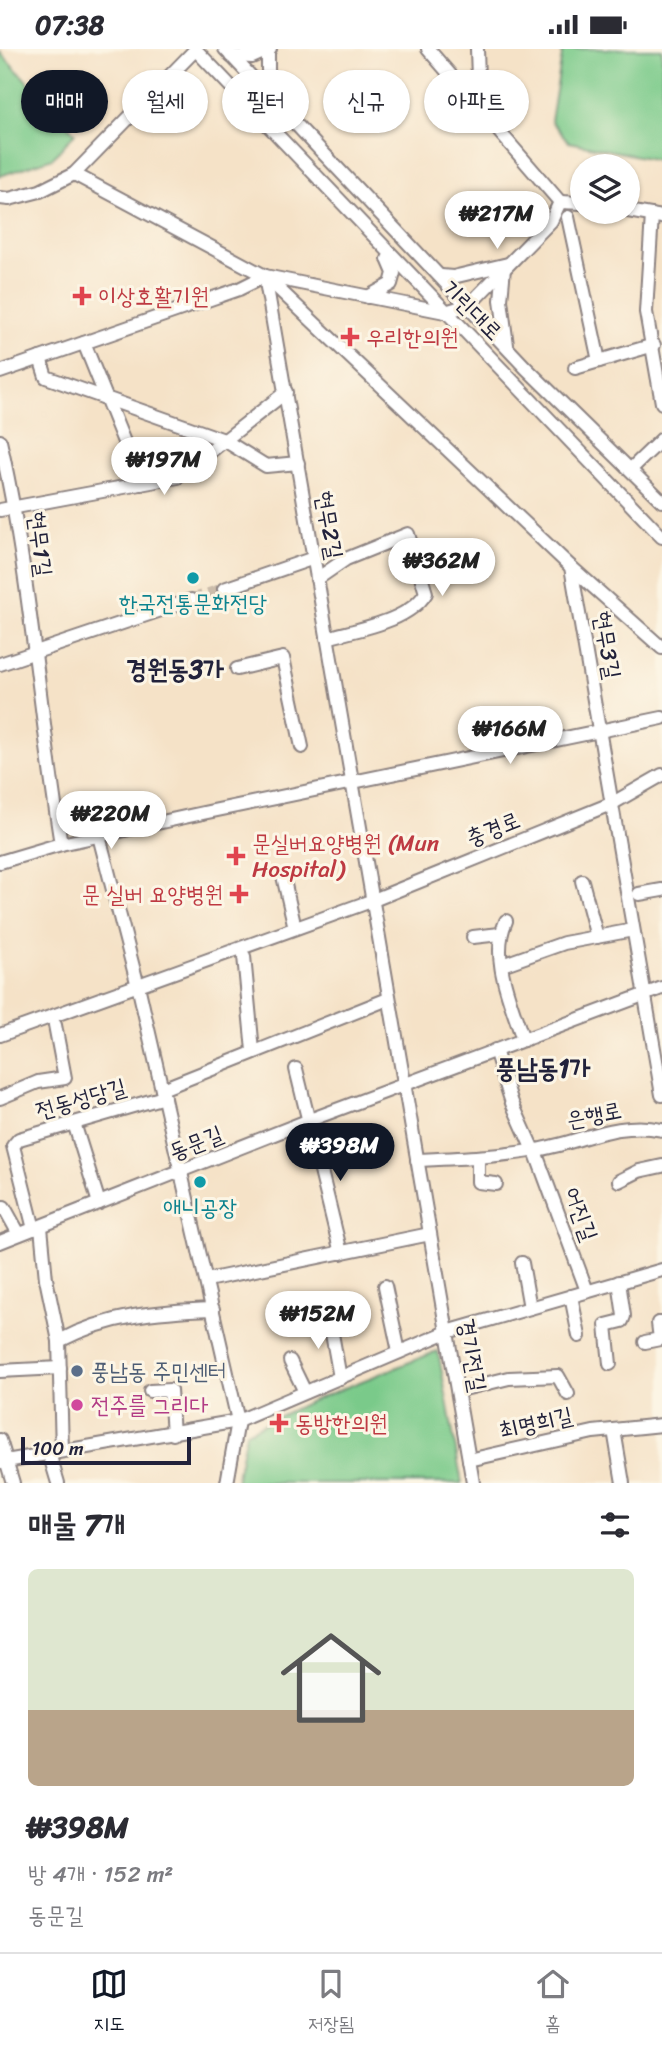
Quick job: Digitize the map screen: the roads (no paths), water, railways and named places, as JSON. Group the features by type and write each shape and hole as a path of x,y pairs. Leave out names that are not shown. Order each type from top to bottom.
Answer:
{"street":[{"path":"0,198 9,199 40,191 74,174 196,49"},
{"name":"기린대로","path":"196,49 383,249 662,537"},
{"path":"428,49 446,70"},
{"path":"477,49 478,70"},
{"path":"228,52 252,57 269,50 268,70"},
{"name":"기린대로","path":"228,52 246,70"},
{"name":"기린대로","path":"306,133 507,345 662,501"},
{"path":"501,133 560,202 570,202"},
{"path":"74,174 265,276 571,567 662,648"},
{"path":"0,372 239,289 265,276 445,312 470,305 551,221 560,202"},
{"path":"657,216 646,312 654,345 662,403"},
{"path":"568,217 599,361"},
{"path":"368,297 387,289 394,277 383,249"},
{"path":"441,276 453,277 506,266"},
{"path":"506,266 501,300 507,345"},
{"name":"현무2길","path":"265,276 371,901"},
{"path":"83,343 141,484"},
{"path":"575,368 654,345"},
{"path":"40,358 46,377 225,440 266,466 298,463"},
{"path":"0,510 178,477 285,392"},
{"path":"631,468 662,439"},
{"name":"현무1길","path":"0,440 15,506 32,654 61,844"},
{"path":"317,579 346,559 408,534 426,593 419,604 379,623 327,638"},
{"path":"224,589 314,558"},
{"name":"현무3길","path":"571,567 613,803"},
{"path":"0,664 191,600"},
{"path":"237,669 283,658 302,747"},
{"path":"0,862 61,844 662,717"},
{"name":"충경로","path":"0,1035 371,901 613,803 662,775"},
{"path":"613,803 662,1095"},
{"path":"99,836 138,985 238,1421 227,1483"},
{"path":"283,876 295,928"},
{"path":"582,881 597,937"},
{"path":"639,894 662,890"},
{"name":"경기전길","path":"371,901 472,1483"},
{"path":"506,921 500,934 502,965 523,1040"},
{"path":"502,965 564,943 628,932"},
{"path":"473,937 500,934"},
{"path":"244,956 253,1051 388,999"},
{"name":"동문길","path":"0,1242 307,1121 662,988"},
{"path":"0,1098 38,1082 65,1078 55,1025"},
{"path":"417,1160 478,1157 534,1150 512,1103 495,1050"},
{"name":"전동성당길","path":"37,1228 13,1146 19,1139 163,1093 253,1051"},
{"path":"296,1069 341,1253"},
{"path":"74,1123 99,1203"},
{"name":"은행로","path":"534,1150 596,1132 648,1127 662,1130"},
{"name":"어진길","path":"534,1150 587,1291"},
{"path":"478,1157 478,1182 496,1184"},
{"path":"619,1181 639,1171 662,1166"},
{"path":"4,1206 19,1234"},
{"path":"37,1228 59,1341 56,1452 58,1483"},
{"path":"207,1280 430,1234"},
{"path":"522,1263 530,1308"},
{"path":"3,1461 238,1421 447,1332 662,1270"},
{"path":"610,1364 606,1325 622,1321 624,1316 619,1282"},
{"path":"385,1286 399,1352"},
{"path":"571,1296 579,1336"},
{"path":"59,1341 92,1325 125,1317 158,1311 213,1309"},
{"path":"329,1317 340,1378"},
{"path":"645,1342 660,1339 658,1323 662,1323"},
{"path":"290,1361 305,1392"},
{"path":"1,1371 60,1368"},
{"name":"경기전길","path":"464,1389 509,1378 558,1376 568,1394"},
{"path":"150,1391 170,1390 173,1434"},
{"name":"최명희길","path":"469,1460 593,1432 662,1425"},
{"path":"614,1430 623,1483"},
{"path":"0,1440 3,1461 13,1483"}],"tunnel":[{"path":"191,600 224,589"}],"place":[{"name":"이상호활기원","path":"82,296"},
{"name":"우리한의원","path":"350,337"},
{"name":"한국전통문화전당","path":"193,578"},
{"name":"문실버요양병원 (Mun Hospital)","path":"236,856"},
{"name":"문 실버 요양병원","path":"239,894"},
{"name":"애니공장","path":"200,1182"},
{"name":"풍남동 주민센터","path":"77,1371"},
{"name":"전주를 그리다","path":"77,1405"},
{"name":"동방한의원","path":"279,1423"}],"district":[{"name":"경원동3가","path":"175,669"},
{"name":"풍남동1가","path":"543,1068"}]}
